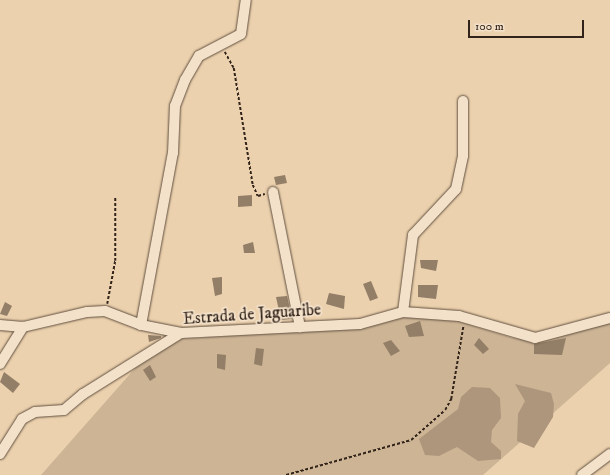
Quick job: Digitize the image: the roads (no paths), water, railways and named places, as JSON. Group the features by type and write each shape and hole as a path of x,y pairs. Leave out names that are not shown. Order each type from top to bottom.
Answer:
{"street":[{"path":"142,326 173,153 178,94 199,56 221,47 240,34 246,0"},
{"path":"403,312 413,235 456,189 463,156 463,101"},
{"path":"273,192 300,327"},
{"path":"0,326 23,327 87,312 105,311 142,326 181,333"},
{"name":"Estrada de Jaguaribe","path":"0,454 22,418 35,412 64,410 83,394 181,333 360,324 403,312 466,317 536,338 610,318"},
{"path":"0,364 23,327"},
{"path":"582,475 610,454"}]}
